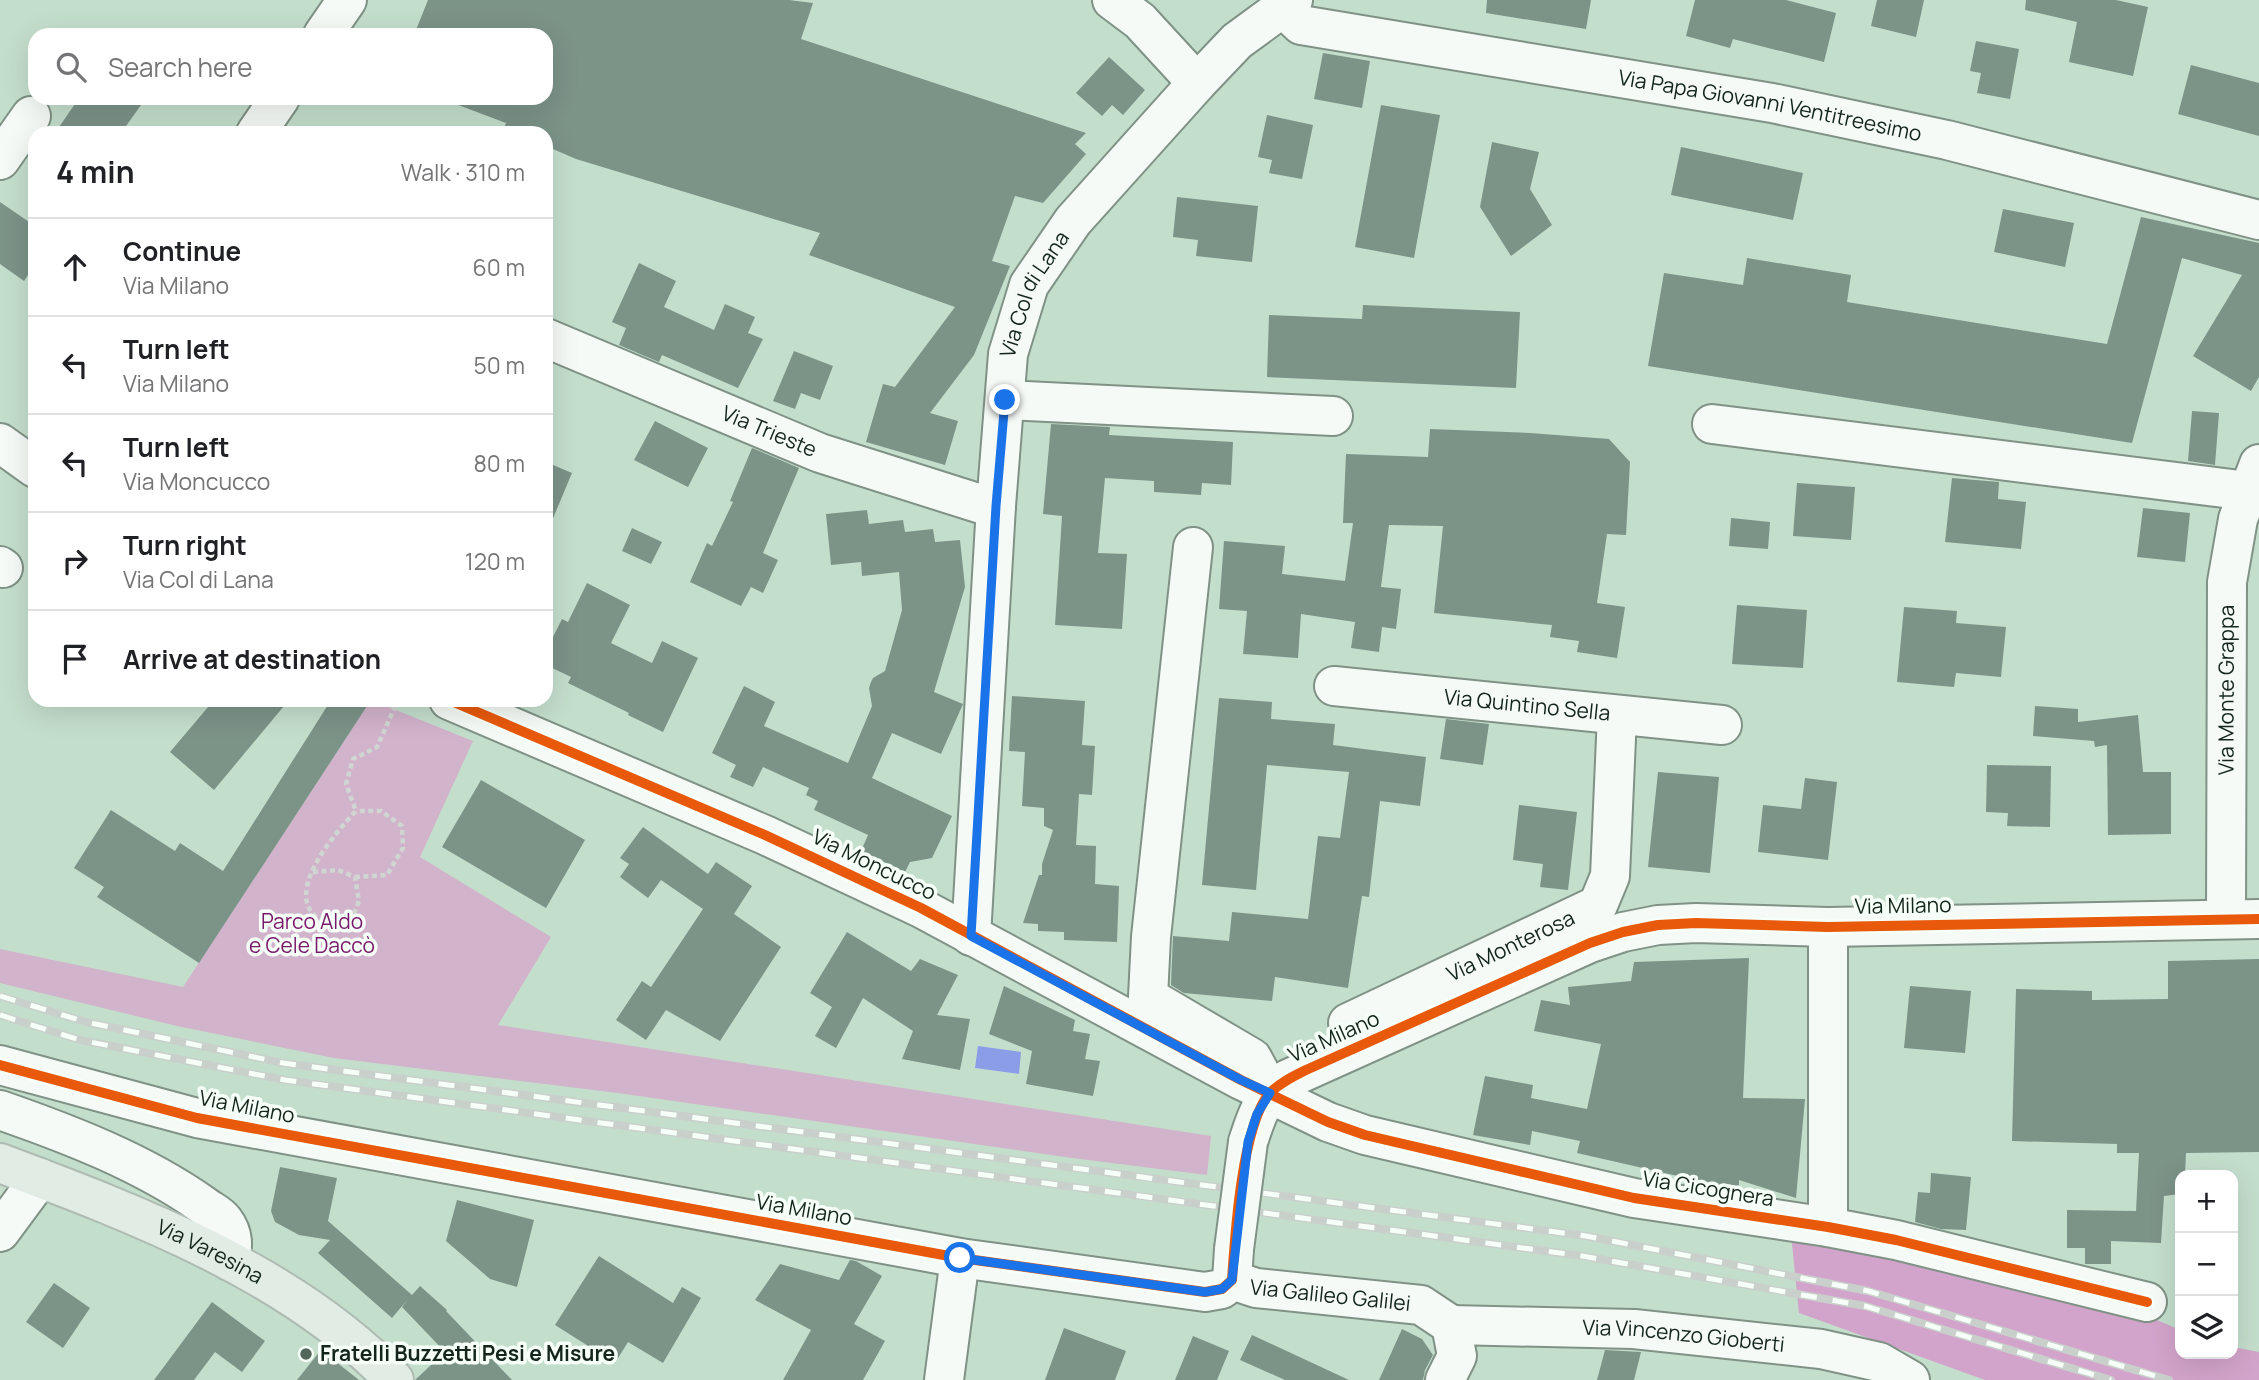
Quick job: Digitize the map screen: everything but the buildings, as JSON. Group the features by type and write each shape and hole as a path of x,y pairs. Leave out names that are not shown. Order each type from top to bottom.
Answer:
{"main road":[{"name":"Via Varesina","path":"0,1163 120,1210 230,1261 283,1292 343,1334 390,1378"}],"street":[{"path":"328,28 347,0"},
{"path":"1112,0 1140,21 1197,83"},
{"name":"Via Col di Lana","path":"971,936 996,506 1008,354 1030,285 1073,221 1197,83 1237,41 1287,4"},
{"name":"Via Papa Giovanni Ventitreesimo","path":"1287,4 1301,25 1772,103 1947,140 2259,220"},
{"path":"261,126 275,105"},
{"path":"0,160 31,116"},
{"name":"Via Trieste","path":"553,341 820,453 981,504 996,506"},
{"path":"1005,400 1333,416"},
{"path":"1712,424 2253,477"},
{"name":"Via Monte Grappa","path":"2243,919 2227,582 2238,519 2253,477"},
{"path":"1193,547 1151,937 1148,997 1252,1058 1270,1093"},
{"name":"Via Quintino Sella","path":"1334,686 1722,725"},
{"name":"Via Moncucco","path":"465,707 765,835 921,908 1270,1093"},
{"name":"Via Monterosa","path":"1270,1093 1293,1050 1598,905 1610,876 1617,715"},
{"name":"Via Milano","path":"0,1065 197,1118 960,1258 1205,1292 1222,1289 1233,1264 1248,1142 1257,1114 1270,1093 1288,1079 1306,1070 1590,943 1623,932 1658,925 1696,923 1828,927 2243,919"},
{"path":"1828,927 1828,1227"},
{"name":"Via Cicognera","path":"1270,1093 1328,1122 1365,1135 1634,1198 1896,1240 2147,1302"},
{"path":"0,1110 48,1126 190,1196 224,1220 234,1241 230,1261"},
{"path":"0,1232 40,1178"},
{"path":"944,1380 960,1258"},
{"name":"Via Galileo Galilei","path":"1233,1264 1256,1289 1421,1305 1451,1325"},
{"path":"1445,1380 1457,1356 1451,1325"},
{"name":"Via Vincenzo Gioberti","path":"1451,1325 1634,1329 1821,1349 1879,1362 1910,1380"}],"path":[{"path":"355,811 346,784 353,759 377,747 395,707"},
{"path":"313,872 338,870 355,877 387,876 403,848 401,827 381,811 355,811 333,836 313,872 307,883 308,906 322,923 351,923 359,901 355,877"}],"green space":[{"name":"Parco Aldo e Cele Daccò","path":"366,707 388,707 473,741 420,857 551,937 498,1025 1211,1136 1207,1175 618,1093 334,1058 177,1026 0,983 0,949 183,987"}],"shaded area":[{"path":"1790,1224 2136,1311 2175,1328 2175,1359 2238,1359 2238,1348 2259,1352 2259,1380 1985,1380 1799,1313"}],"water":[{"path":"978,1046 1021,1052 1019,1074 975,1068"}],"railway":[{"path":"0,996 86,1022 283,1063 1586,1236 1868,1291 2169,1380"},
{"path":"0,1015 80,1040 285,1080 1582,1256 1865,1306 2111,1380"}],"cycle path":[{"path":"465,707 765,835 921,908 1241,1080 1328,1122 1365,1135 1634,1198 1896,1240 2147,1302"},
{"path":"0,1065 197,1118 960,1258 1205,1292 1222,1289 1232,1280 1246,1155 1260,1109 1273,1090 1306,1070 1590,943 1623,932 1658,925 1696,923 1828,927 2259,919"}],"place":[{"name":"Fratelli Buzzetti Pesi e Misure","path":"306,1354"}],"route":[{"path":"960,1258 1205,1292 1222,1289 1232,1280 1248,1142 1257,1114 1270,1093 971,936 996,506 1005,400"}]}
